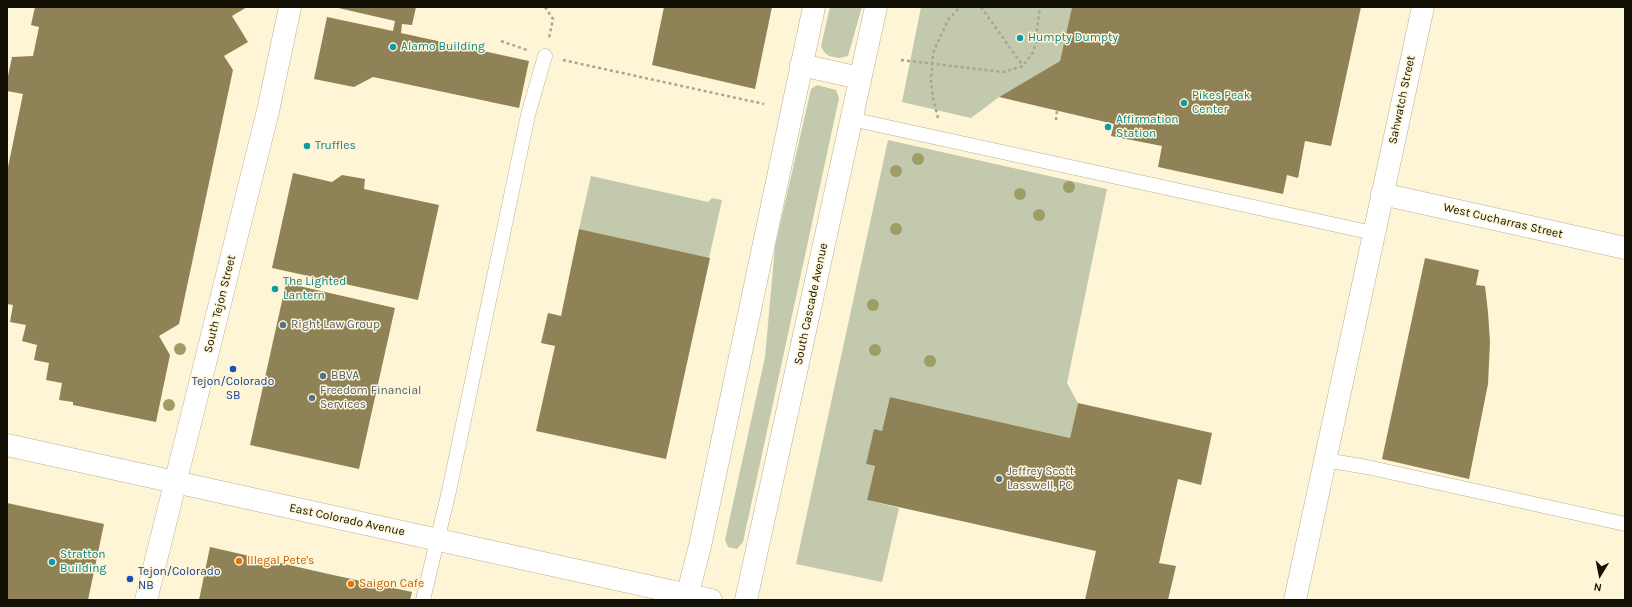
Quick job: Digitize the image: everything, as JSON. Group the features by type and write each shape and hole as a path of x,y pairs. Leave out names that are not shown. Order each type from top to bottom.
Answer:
{"main road":[{"name":"South Tejon Street","path":"146,600 268,111 290,7"},
{"path":"686,598 700,546 814,7"},
{"name":"South Cascade Avenue","path":"746,600 876,7"},
{"name":"Sahwatch Street","path":"1297,593 1423,7"},
{"path":"801,65 860,78"},
{"name":"West Cucharras Street","path":"1382,194 1625,248"},
{"name":"East Colorado Avenue","path":"7,445 437,539 686,598 711,600"}],"lane":[{"path":"423,600 449,491 528,115 545,56"},
{"path":"851,119 1374,233"},
{"path":"1325,460 1367,467 1625,524"}],"path":[{"path":"545,7 553,20 545,56"},
{"path":"938,118 931,81 933,53 948,20 960,7"},
{"path":"981,7 1023,66"},
{"path":"901,60 1003,72 1023,66 1034,51 1040,7"},
{"path":"501,41 545,56 764,104"},
{"path":"1056,120 1057,110"}],"green space":[{"path":"830,7 862,7 848,56 839,58 829,56 824,52 821,46"},
{"path":"921,7 1072,7 1060,61 999,97 971,118 902,102"},
{"path":"817,85 836,90 839,98 743,542 737,549 728,547 725,540 765,357 775,247 811,89"},
{"path":"888,140 1107,189 1067,383 1078,403 1070,438 890,397 882,431 874,430 866,464 875,466 867,500 899,508 882,582 796,564"},
{"path":"591,176 708,202 712,198 722,200 709,258 579,229"}],"building":[{"path":"35,7 247,7 232,16 248,42 224,56 233,70 179,324 159,336 170,355 156,422 73,405 73,402 59,400 62,383 46,380 49,363 34,360 37,345 22,341 26,325 10,322 13,305 7,304 7,172 23,94 7,91 7,81 12,57 33,56 39,27 31,25"},
{"name":"Alamo Building","path":"334,7 416,7 412,25 402,24 401,33 529,61 519,108 373,77 354,87 314,79 327,17 393,31 395,21"},
{"path":"664,7 772,7 755,89 652,65"},
{"name":"Pikes Peak Center","path":"1072,7 1361,7 1331,146 1305,141 1298,178 1287,175 1283,194 1158,167 1162,146 1111,136 1114,124 999,97 1060,61"},
{"path":"293,173 332,182 342,175 365,179 364,189 439,205 418,300 272,268"},
{"path":"579,229 710,258 666,459 536,431 555,346 541,343 548,313 561,316"},
{"path":"1425,258 1479,270 1476,285 1485,286 1490,342 1488,384 1469,479 1382,459"},
{"name":"BBVA","path":"286,283 395,308 359,469 250,445"},
{"path":"890,397 1070,438 1078,403 1212,433 1201,485 1178,479 1159,563 1176,566 1168,600 1085,600 1096,551 867,500 875,466 866,464 874,429 882,431"},
{"name":"Stratton Building","path":"7,503 104,524 88,600 7,600"},
{"name":"Illegal Pete's","path":"210,547 412,592 410,600 199,600"}],"place":[{"name":"Humpty Dumpty","path":"1020,38"},
{"name":"Alamo Building","path":"393,47"},
{"name":"Pikes Peak Center","path":"1184,103"},
{"name":"Affirmation Station","path":"1108,127"},
{"name":"Truffles","path":"307,146"},
{"name":"The Lighted Lantern","path":"275,289"},
{"name":"Right Law Group","path":"283,325"},
{"name":"Tejon/Colorado SB","path":"233,369"},
{"name":"BBVA","path":"323,376"},
{"name":"Freedom Financial Services","path":"312,398"},
{"name":"Jeffrey Scott Lasswell, PC","path":"999,479"},
{"name":"Illegal Pete's","path":"239,561"},
{"name":"Stratton Building","path":"52,562"},
{"name":"Tejon/Colorado NB","path":"130,579"},
{"name":"Saigon Cafe","path":"351,584"}]}
